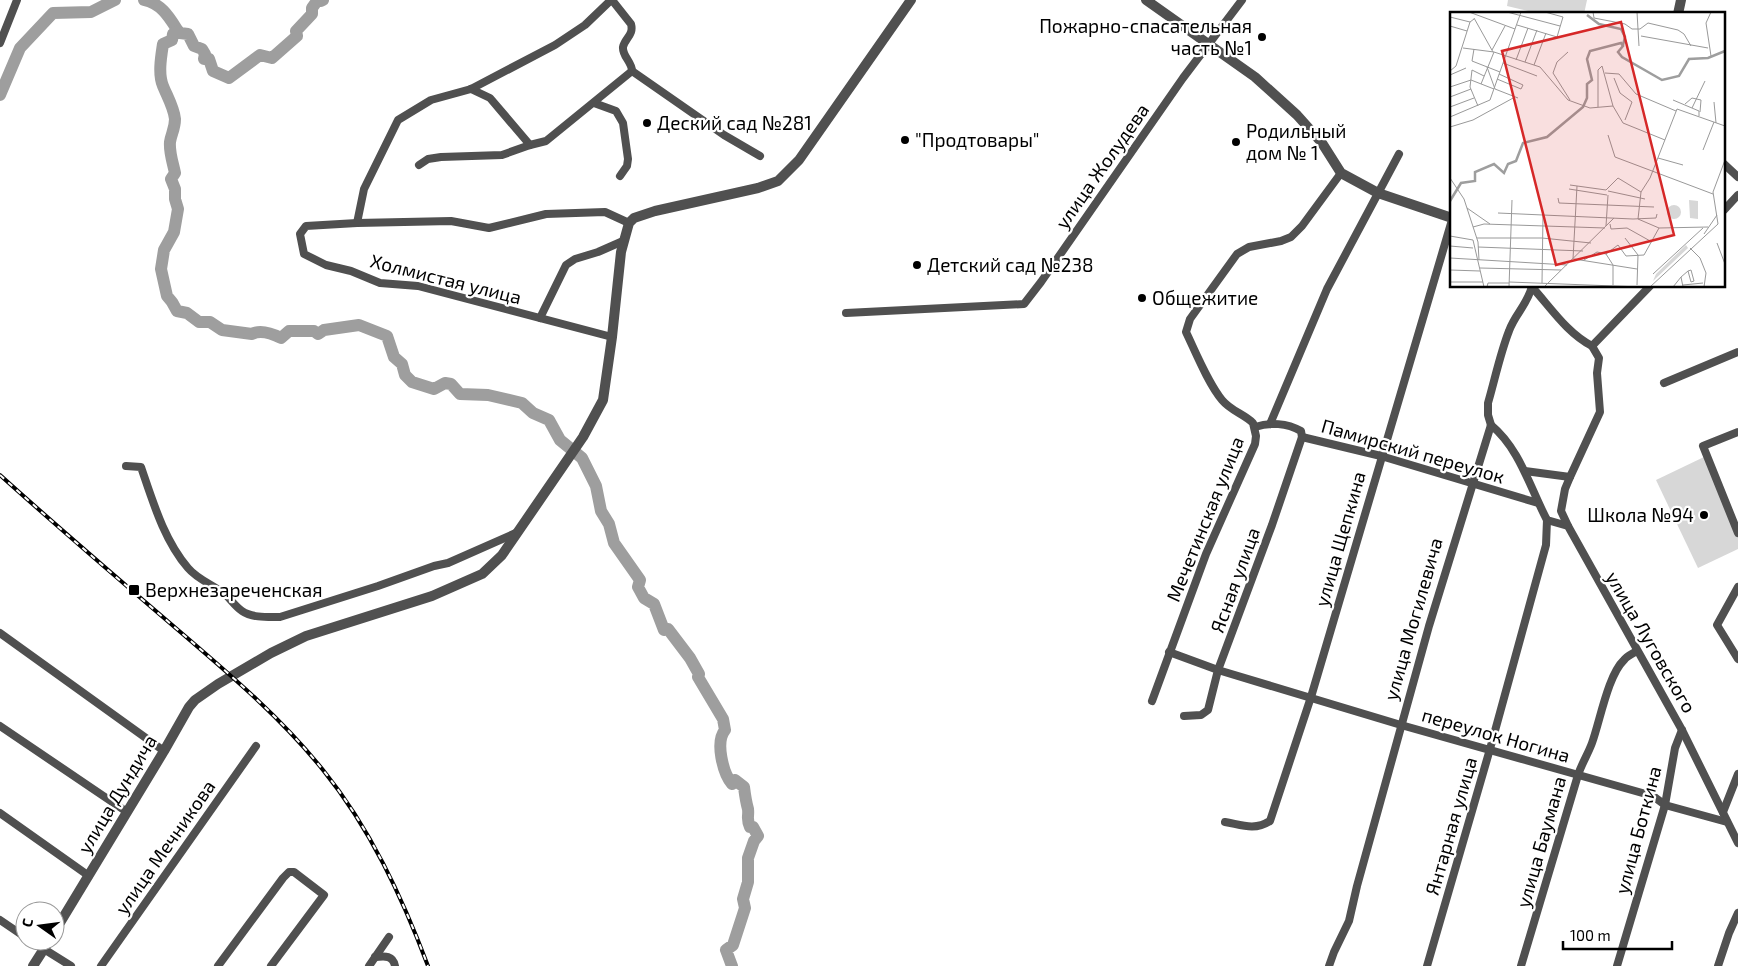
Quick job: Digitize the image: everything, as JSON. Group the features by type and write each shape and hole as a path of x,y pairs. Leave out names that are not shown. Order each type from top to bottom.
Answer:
{"street":[{"path":"0,43 17,0"},
{"path":"419,165 428,159 441,157 502,155 546,141 632,71 632,65 623,51 623,46 631,33 631,24 611,0 585,25 555,45 471,89 431,100 398,120 364,189 357,223 450,221 489,228 546,214 605,212 629,223 634,218 655,211 758,188 778,181 799,160 911,0"},
{"path":"1146,0 1255,78 1297,115 1322,142 1342,173 1378,192 1450,218"},
{"name":"улица Жолудева","path":"846,314 1024,304 1242,0"},
{"path":"632,71 724,135 760,156"},
{"path":"471,89 490,98 530,145"},
{"path":"594,103 616,111 623,123 628,159 627,166 620,176"},
{"path":"1270,424 1327,289 1399,154"},
{"path":"1726,166 1738,177"},
{"name":"Мечетинская улица","path":"1152,701 1206,554 1255,444 1256,436 1255,427 1250,420 1231,409 1222,401 1215,390 1186,332 1190,320 1238,254 1248,248 1281,241 1290,237 1302,226 1342,173"},
{"path":"1726,208 1738,195"},
{"name":"Холмистая улица","path":"357,223 306,226 300,234 304,254 326,265 351,271 380,283 418,286 612,337"},
{"name":"улица Дундича","path":"65,915 164,751 188,707 218,684 271,652 306,636 432,596 482,574 502,555 584,437 603,400 623,241 629,223"},
{"name":"улица Щепкина","path":"1225,822 1254,828 1270,821 1311,697 1450,226"},
{"path":"540,318 566,266 575,259 623,241"},
{"name":"улица Могилевича","path":"1332,965 1334,952 1349,921 1429,626 1491,425 1488,415 1488,403 1508,332 1516,315 1527,302 1532,288"},
{"path":"1525,471 1570,477 1600,412 1597,374 1599,358 1592,346 1571,332 1533,288"},
{"path":"1592,346 1648,288"},
{"path":"1664,383 1738,352"},
{"name":"Памирский переулок","path":"1255,427 1270,424 1293,427 1301,431 1302,437 1381,456 1538,503"},
{"path":"1491,425 1506,441 1525,471 1547,520 1568,526"},
{"path":"1738,432 1703,446 1738,532"},
{"name":"Ясная улица","path":"1184,716 1201,715 1208,710 1218,670 1272,525 1302,437"},
{"path":"126,466 141,468 154,505 172,544 188,569 225,594 243,612 263,617 280,617 448,563 519,531"},
{"name":"улица Луговского","path":"1570,477 1565,489 1562,511 1568,526 1682,730 1738,843"},
{"name":"Янтарная улица","path":"1427,966 1490,750 1546,545 1547,520"},
{"path":"1738,587 1718,625 1738,659"},
{"path":"0,633 164,751"},
{"name":"улица Баумана","path":"1521,966 1582,762 1592,743 1617,668 1624,659 1637,651"},
{"name":"переулок Ногина","path":"1169,652 1218,670 1401,725 1653,796 1665,805 1727,822"},
{"path":"0,726 127,812"},
{"name":"улица Боткина","path":"1617,966 1665,805 1675,748 1682,730"},
{"name":"улица Мечникова","path":"101,966 256,746"},
{"path":"1723,812 1738,774"},
{"path":"0,813 89,876"},
{"path":"218,966 282,878 289,872 294,872 324,894 271,966"},
{"path":"1718,966 1738,913"},
{"path":"0,920 15,930"},
{"path":"369,966 389,937"},
{"path":"33,966 42,951"},
{"path":"53,951 71,966"},
{"path":"375,957 391,957 396,966"}],"shaded area":[{"path":"1508,0 1587,0 1584,12 1532,12 1507,6"},
{"name":"Школа №94","path":"1704,457 1738,529 1738,549 1698,568 1656,480"}],"waterway":[{"path":"0,95 20,48 53,13 91,12 115,0"},
{"path":"144,0 160,8 178,31"},
{"path":"323,0 317,1 312,8 312,14 296,31 297,36 272,58 260,55 229,78 213,71 209,59 204,59 205,54 202,49 194,46 188,34 178,31 173,34 172,40 163,44 160,65 161,76 175,119 170,146 175,173 171,179 175,189 178,209 174,232 164,250 161,269 167,296 177,311 187,313 199,322 210,322 222,330 252,334 263,332 281,338 289,331 314,331 318,334 324,330 359,325 387,336 394,357 402,364 405,375 412,382 434,389 445,383 451,384 460,394 488,395 522,403 533,413 549,420 560,440 582,458 596,486 601,511 609,524 614,543 640,580 638,587 644,598 654,604 664,630 668,629 690,658 699,674 698,677 723,719 725,730 722,735 720,749 723,765 732,784 735,780 744,787 749,824 758,836 754,841 748,858 748,882 743,899 745,908 733,945 726,950 732,966"}],"railway":[{"path":"0,475 240,684 308,752 340,792 370,839 396,889 428,966"}],"place":[{"name":"Пожарно-спасательная часть №1","path":"1262,37"},
{"name":"Деский сад №281","path":"647,123"},
{"name":"\"Продтовары\"","path":"905,140"},
{"name":"Родильный дом № 1","path":"1236,142"},
{"name":"Детский сад №238","path":"917,265"},
{"name":"Общежитие","path":"1142,298"},
{"name":"Школа №94","path":"1704,515"},
{"name":"Верхнезареченская","path":"134,590"}]}
